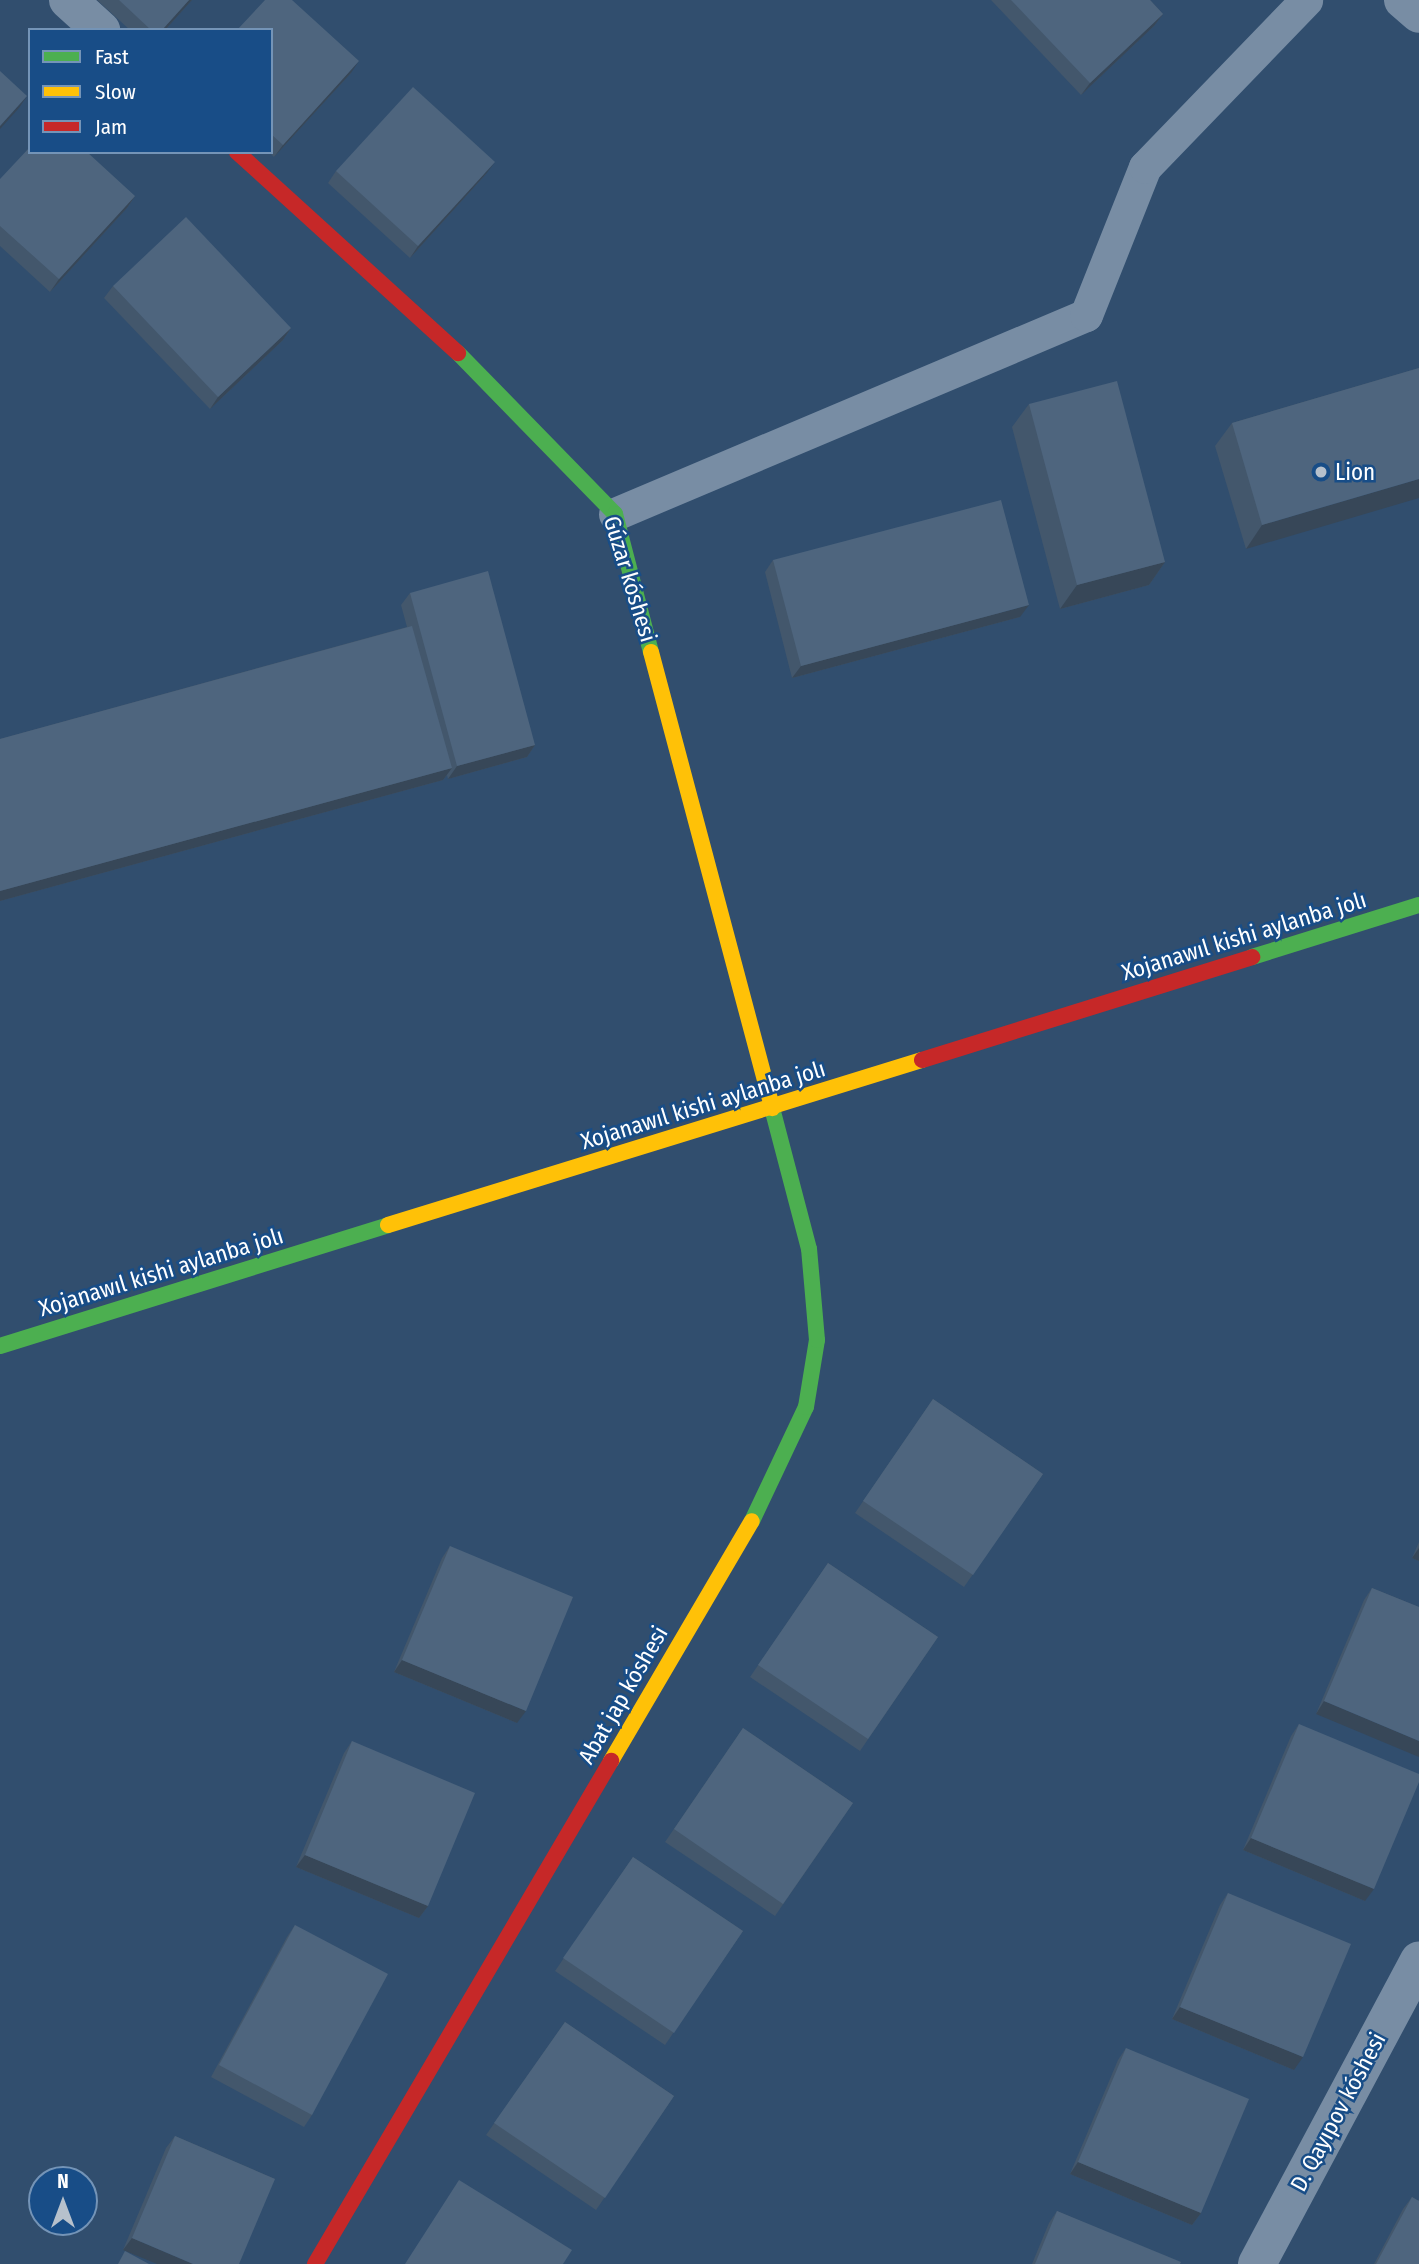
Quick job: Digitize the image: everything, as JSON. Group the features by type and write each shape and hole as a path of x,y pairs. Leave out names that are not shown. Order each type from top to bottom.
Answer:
{"street":[{"path":"68,0 99,28"},
{"path":"1403,0 1419,14"},
{"name":"Gúzar kóshesi","path":"239,154 450,345 615,514 773,1107"},
{"name":"Xojanawıl kishi aylanba jolı","path":"0,1346 1419,905"},
{"name":"Abat jap kóshesi","path":"315,2264 754,1518 806,1407 817,1340 809,1249 773,1107"},
{"name":"D. Qayıpov kóshesi","path":"1257,2264 1419,1960"}],"lane":[{"path":"615,514 1086,315 1145,167 1306,0"}],"building":[{"path":"119,0 189,0 164,28 149,28"},
{"path":"265,0 292,0 359,61 283,145 273,136 273,28 239,28"},
{"path":"1011,0 1150,0 1163,14 1090,83"},
{"path":"0,71 27,96 0,126"},
{"path":"413,87 495,162 418,246 336,171"},
{"path":"28,149 28,154 89,154 135,196 59,279 0,226 0,179"},
{"path":"186,217 291,328 218,397 113,286"},
{"name":"Lion","path":"1419,368 1419,479 1262,525 1232,423"},
{"path":"1117,381 1165,562 1077,585 1029,404"},
{"path":"1001,500 1029,605 801,666 773,560"},
{"path":"488,571 535,745 457,766 410,593"},
{"path":"412,626 452,768 0,891 0,739"},
{"path":"933,1399 1043,1474 973,1575 863,1501"},
{"path":"450,1546 573,1597 526,1711 402,1660"},
{"path":"828,1563 938,1637 868,1739 758,1665"},
{"path":"1372,1588 1419,1607 1419,1741 1324,1701"},
{"path":"1299,1724 1419,1774 1419,1782 1374,1889 1251,1838"},
{"path":"743,1728 853,1803 783,1904 674,1829"},
{"path":"352,1741 475,1793 428,1906 305,1855"},
{"path":"633,1857 743,1931 674,2033 563,1958"},
{"path":"1228,1893 1351,1944 1303,2057 1180,2007"},
{"path":"295,1925 388,1974 312,2115 219,2065"},
{"path":"565,2022 674,2096 605,2198 494,2123"},
{"path":"1126,2048 1249,2099 1201,2213 1078,2162"},
{"path":"175,2136 275,2179 239,2264 193,2264 132,2238"},
{"path":"459,2180 572,2250 563,2264 405,2264"},
{"path":"1412,2197 1419,2201 1419,2264 1376,2264"},
{"path":"1057,2211 1181,2262 1035,2264"},
{"path":"125,2251 149,2264 118,2264"}],"traffic: fast":[{"path":"458,353 615,514 651,652"},
{"path":"1252,957 1419,905"},
{"path":"752,1521 806,1407 817,1340 809,1249 772,1108"},
{"path":"0,1346 388,1225"}],"traffic: slow":[{"path":"651,652 772,1108"},
{"path":"388,1225 922,1060"},
{"path":"611,1761 752,1521"}],"traffic: jam":[{"path":"239,154 458,353"},
{"path":"922,1060 1252,957"},
{"path":"315,2264 611,1761"}],"place":[{"name":"Lion","path":"1321,472"}]}
